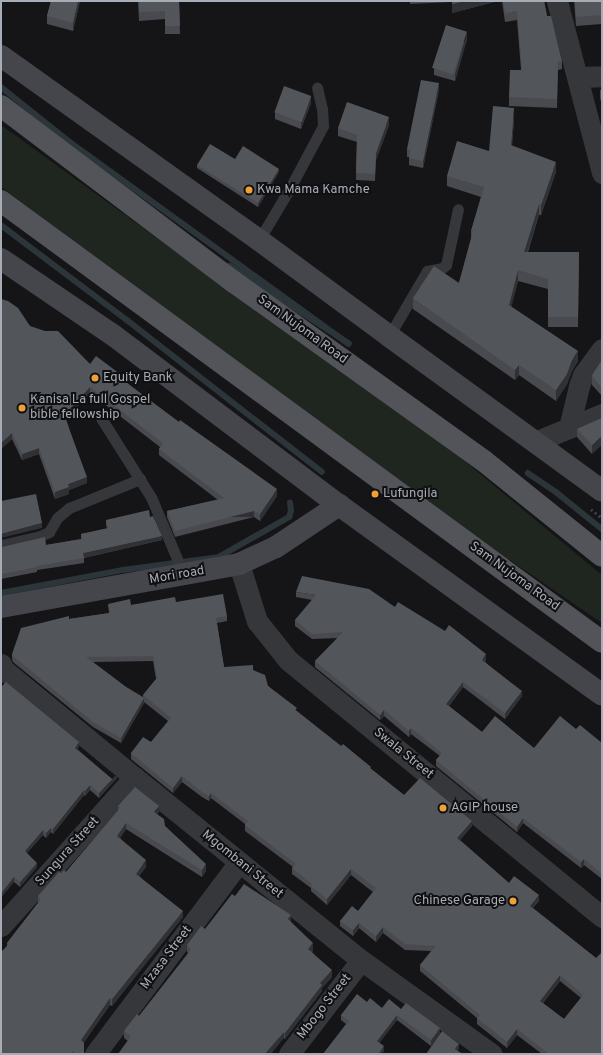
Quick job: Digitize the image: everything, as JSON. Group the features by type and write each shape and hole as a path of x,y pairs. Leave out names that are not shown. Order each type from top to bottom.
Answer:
{"main road":[{"name":"Sam Nujoma Road","path":"1,106 234,282 484,461 602,556"},
{"name":"Sam Nujoma Road","path":"1,201 602,642"}],"street":[{"path":"558,1 602,173"},
{"path":"1,56 259,240 602,491"},
{"path":"578,77 602,76"},
{"path":"1,259 113,335 339,505 602,696"},
{"path":"569,428 579,386 586,371 602,349"},
{"path":"535,442 602,414"},
{"name":"Mori road","path":"1,607 239,564 276,547 339,505"},
{"name":"Swala Street","path":"239,564 256,622 288,660 602,917"},
{"name":"Mgombani Street","path":"2,668 134,778 361,960 492,1054"},
{"name":"Sungura Street","path":"1,926 134,778"},
{"name":"Mzasa Street","path":"95,1054 240,862"},
{"name":"Mbogo Street","path":"289,1054 361,960"}],"lane":[{"path":"259,240 291,186 323,126 322,109 317,88"},
{"path":"389,336 427,271 442,268 446,265 458,209"},
{"path":"101,418 151,497 184,575"},
{"path":"1,545 40,536 49,532 57,518 69,508 140,479"}],"shaded area":[{"path":"1,125 462,459 602,575 602,623 432,507 1,187"}],"building":[{"path":"51,1 78,1 73,23 47,16"},
{"path":"139,1 179,1 180,26 165,26 165,11 139,12"},
{"path":"453,1 465,1 452,4"},
{"path":"503,1 544,1 547,16 551,16 562,61 558,61 557,99 509,97 510,70 522,70 517,11 505,13"},
{"path":"575,1 602,1 602,15 576,17"},
{"path":"446,25 467,32 453,75 432,68"},
{"path":"421,80 439,83 423,161 409,158 410,150 407,149"},
{"path":"284,86 311,96 302,122 274,112"},
{"path":"347,102 389,117 376,153 375,174 356,173 357,135 338,128"},
{"path":"493,106 514,108 511,145 556,162 541,205 539,204 524,252 579,252 578,317 548,317 548,279 518,270 509,305 578,351 572,360 567,374 556,390 519,365 515,370 413,298 434,266 459,283 473,231 471,231 484,187 447,176 457,141 489,151"},
{"name":"Kwa Mama Kamche","path":"210,144 235,159 243,146 279,169 258,203 197,165"},
{"path":"1,299 8,301 18,308 30,326 45,331 58,331 90,364 96,356 124,377 123,380 179,422 180,420 277,489 260,514 254,511 175,531 167,511 224,498 159,449 163,443 90,387 64,415 87,477 68,484 69,487 55,492 39,448 22,454 12,433 1,443"},
{"path":"602,360 602,388 592,376"},
{"path":"602,418 602,436 592,445 577,429"},
{"path":"36,494 42,523 1,534 1,501"},
{"path":"149,510 150,517 153,516 162,536 83,553 84,558 1,574 1,547 45,537 46,545 82,539 81,534 108,528 106,520"},
{"path":"302,576 369,589 395,607 398,602 445,631 449,625 486,654 482,660 522,691 505,713 463,682 446,704 482,732 495,716 534,748 560,716 576,729 580,725 602,743 602,874 584,859 581,862 523,818 517,827 436,760 442,753 411,728 409,731 384,710 380,715 315,661 343,632 312,634 295,620 316,595 296,592"},
{"path":"223,594 227,616 216,618 224,667 253,665 253,670 265,675 268,686 297,708 295,710 341,746 343,744 404,795 420,778 472,821 457,838 509,883 514,876 539,895 530,906 596,958 602,952 602,1051 600,1054 549,1054 517,1029 507,1042 477,1018 480,1015 420,965 436,946 405,944 383,927 376,936 359,923 353,930 340,921 352,906 358,911 376,888 351,869 327,899 311,886 312,884 292,868 296,864 245,825 248,821 211,793 209,796 202,792 182,776 173,788 131,753 143,737 151,742 171,718 143,695 157,678 153,656 86,657 126,687 144,698 121,738 93,722 12,654 21,628 69,616 69,619 110,613 108,604 130,599 131,605 175,597 176,602","holes":["560,975 583,995 564,1019 540,1001"]},
{"path":"6,682 79,742 75,748 112,779 117,774 99,793 90,785 85,791 84,790 53,829 51,828 46,833 43,830 25,851 37,863 20,882 14,877 1,894 1,687"},
{"path":"135,787 159,806 154,812 164,819 165,826 206,864 202,870 126,823 117,836 146,860 136,874 183,911 112,999 110,998 81,1040 84,1043 85,1054 76,1054 73,1051 70,1054 1,1054 1,952 9,944 7,943 41,899 38,896 59,872 61,873 64,870 66,872 120,808 118,806"},
{"path":"244,884 291,915 288,919 313,943 308,949 332,970 320,983 322,985 285,1033 284,1032 265,1054 118,1054 131,1036 124,1031 137,1014 139,1016 188,954 191,949 187,945 201,926 205,929 232,894 235,896"},
{"path":"357,994 367,1002 370,998 382,1008 389,999 401,1009 406,1003 440,1028 431,1040 397,1015 377,1041 384,1046 379,1053 381,1054 323,1054 349,1021 341,1015"},
{"path":"442,1031 459,1044 455,1049 461,1053 460,1054 426,1054"}],"waterway":[{"path":"1,87 70,142 349,344 230,266"},
{"path":"1,225 127,320 322,472"},
{"path":"528,473 556,492 602,529"},
{"path":"1,593 123,570 219,557 289,517 291,511 290,503"}],"place":[{"name":"Kwa Mama Kamche","path":"249,190"},
{"name":"Equity Bank","path":"95,378"},
{"name":"Kanisa La full Gospel bible fellowship","path":"22,408"},
{"name":"Lufungila","path":"375,494"},
{"name":"AGIP house","path":"443,808"},
{"name":"Chinese Garage","path":"513,901"}]}
